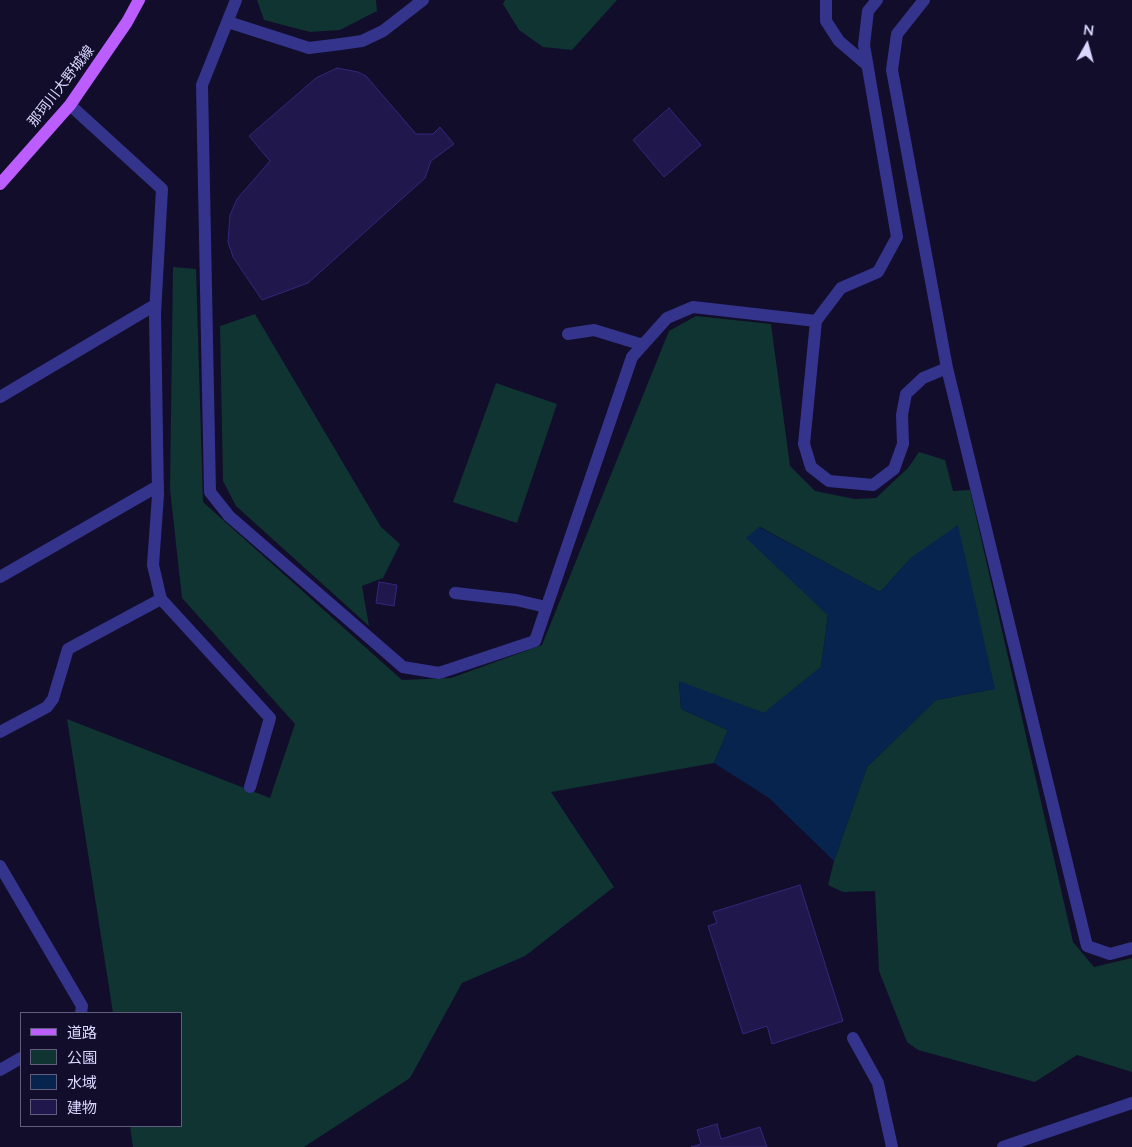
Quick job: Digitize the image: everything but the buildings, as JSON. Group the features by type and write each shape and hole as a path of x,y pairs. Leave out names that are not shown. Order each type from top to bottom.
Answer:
{"main road":[{"name":"那珂川大野城線","path":"0,184 70,104 127,22 139,0"}],"street":[{"path":"236,0 202,85 210,492 229,516 403,666 439,673 535,641 632,356 667,318 693,307 816,322"},
{"path":"228,22 309,48 362,41 383,31 423,0"},
{"path":"826,0 826,21 839,41 867,65"},
{"path":"877,0 868,11 864,46 896,237 878,272 841,288 816,322 804,444 811,467 829,481 873,485 894,469 903,444 902,415 906,394 923,378 947,368"},
{"path":"924,0 897,34 892,70 947,368 1087,946 1110,954 1132,948"},
{"path":"70,104 162,189 156,305 158,486 152,565 161,599 270,718 250,787"},
{"path":"0,397 156,305"},
{"path":"568,334 594,330 643,345"},
{"path":"0,577 158,486"},
{"path":"455,593 516,600 546,607"},
{"path":"0,732 47,707 53,699 68,649 161,599"},
{"path":"0,866 82,1006 81,1012"},
{"path":"853,1038 878,1083 892,1147"},
{"path":"0,1070 20,1059"},
{"path":"1003,1147 1132,1103"}],"green space":[{"path":"257,0 376,0 377,11 340,30 310,32 264,20"},
{"path":"505,0 617,0 572,50 543,47 519,30 503,4"},
{"path":"173,267 196,269 203,502 402,680 451,678 542,645 669,331 696,316 771,324 790,466 815,491 855,499 876,498 908,468 919,452 945,460 953,491 970,490 1073,942 1094,967 1132,958 1132,1072 1077,1055 1035,1082 918,1050 907,1042 879,971 875,891 843,892 828,885 834,861 867,767 936,700 995,689 912,557 880,592 760,527 747,538 828,615 821,667 764,713 679,682 681,709 728,730 714,763 551,792 614,887 525,956 462,983 410,1078 304,1147 133,1147 130,1127 182,1127 182,1012 113,1012 67,719 270,798 295,724 182,598 170,489"},
{"path":"255,314 381,527 400,544 383,578 362,586 369,626 236,506 223,481 220,326"},
{"path":"496,383 557,404 517,523 453,502"}],"water":[{"path":"958,525 995,689 936,700 867,767 834,861 769,798 714,763 728,730 681,709 679,681 764,713 821,667 828,615 746,538 759,527 880,592 912,557"}]}
